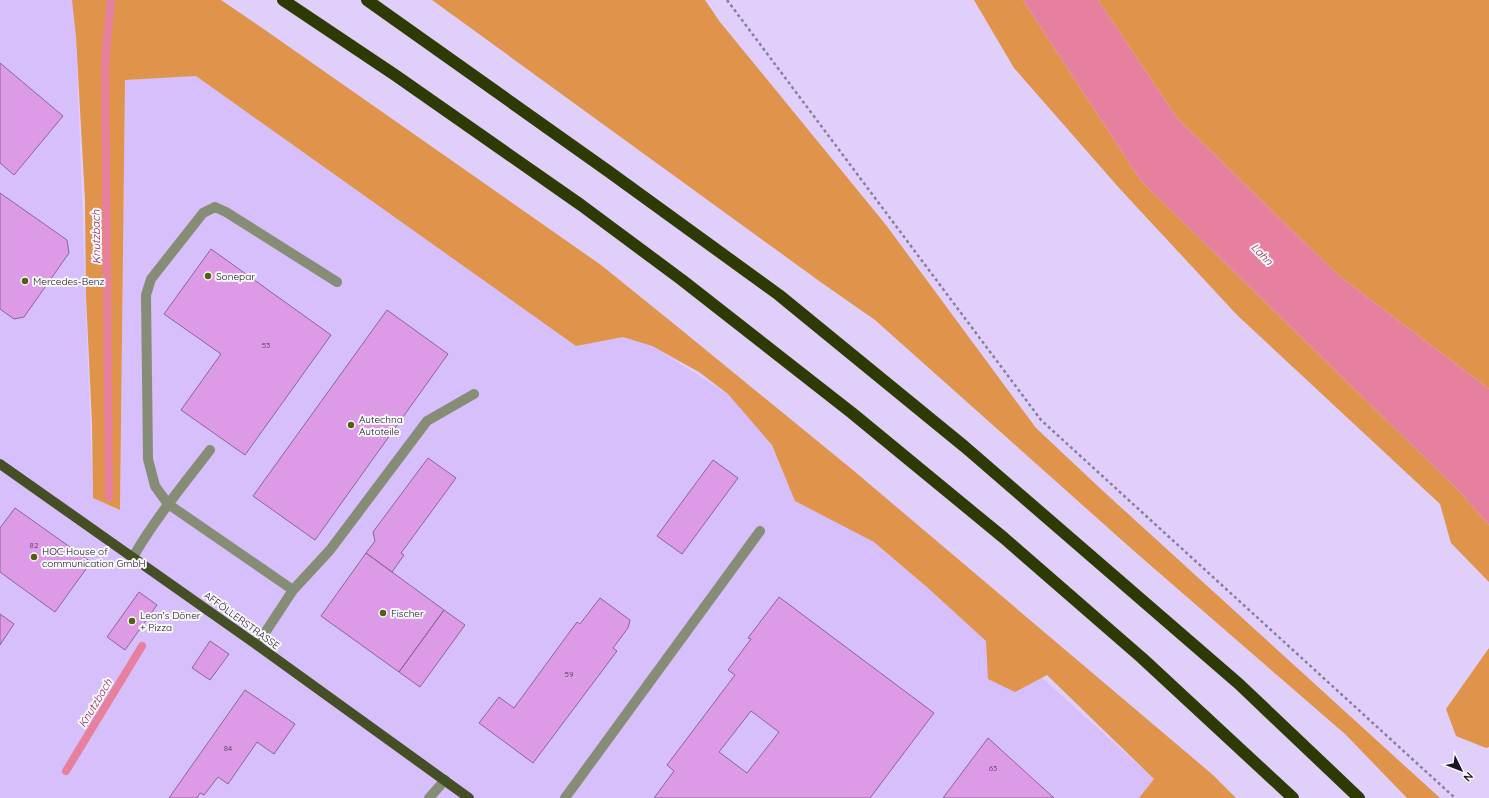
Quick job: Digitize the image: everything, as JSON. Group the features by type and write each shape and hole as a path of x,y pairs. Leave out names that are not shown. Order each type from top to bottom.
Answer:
{"highway":[{"path":"283,0 395,75 581,205 682,280 846,408 998,533 1142,658 1293,798"},
{"path":"367,0 608,171 779,295 965,447 1239,684 1359,798"},
{"path":"1272,779 1282,798"}],"main road":[{"name":"AFFÖLLERSTRASSE","path":"0,464 257,645 469,798"}],"lane":[{"path":"293,590 168,504 155,486 148,459 146,294 151,279 203,213 215,207 226,212 337,282"},
{"path":"257,645 293,590 330,550 427,421 474,394"},
{"path":"133,557 145,536 168,504 210,450"},
{"path":"565,798 760,531"},
{"path":"429,798 445,780"}],"path":[{"path":"727,0 1041,420 1455,798"}],"shaded area":[{"path":"0,0 72,0 76,37 93,498 120,510 125,80 196,76 576,346 623,337 652,346 728,394 1154,779 1139,798 0,798"},
{"path":"72,0 221,0 265,30 601,265 854,471 1213,775 1236,798 1139,798 1154,779 1047,675 1015,692 988,679 986,641 928,588 874,542 795,501 772,445 728,394 699,372 652,346 623,337 576,346 196,76 125,80 120,510 93,498 92,424 86,296 85,200 76,37"},
{"path":"432,0 705,0 720,22 886,225 1036,428 1103,491 1440,798 1407,798 1345,734 1134,551 875,320"},
{"path":"974,0 1023,0 1141,181 1458,490 1489,525 1489,582 1451,543 1440,504 1237,315 1120,189 1014,68"},
{"path":"1098,0 1489,0 1489,389 1338,275 1177,118"},
{"path":"1489,648 1489,747 1486,748 1456,736 1446,709"}],"water":[{"name":"Lahn","path":"1023,0 1098,0 1177,118 1338,275 1489,389 1489,525 1458,490 1141,181"}],"building":[{"path":"0,63 63,116 14,175 0,163"},
{"name":"Mercedes-Benz","path":"0,193 67,240 69,253 24,317 14,319 0,309"},
{"path":"211,249 331,335 245,455 181,410 221,354 164,314"},
{"name":"Autechna Autoteile","path":"387,310 448,354 315,540 253,496"},
{"path":"428,458 456,478 401,553 404,555 392,572 366,553 375,541 373,532"},
{"path":"713,460 738,478 682,554 657,536"},
{"path":"15,508 91,562 55,612 0,572 0,528"},
{"name":"Fischer","path":"366,553 444,610 399,672 321,616"},
{"name":"Leon's Döner + Pizza","path":"139,592 157,605 125,650 107,637"},
{"path":"779,597 934,713 870,798 654,798 674,771 667,765 735,675 728,670 751,639 748,638","holes":["751,711 779,732 747,773 719,752"]},
{"path":"600,598 630,620 628,628 613,648 617,651 533,763 479,723 499,697 514,708 577,622 580,624"},
{"path":"444,610 465,625 420,687 399,672"},
{"path":"0,614 14,624 0,645"},
{"path":"210,641 229,654 210,680 192,668"},
{"path":"245,690 295,724 274,754 257,742 228,784 218,777 204,795 200,793 197,798 169,798"},
{"path":"988,738 1054,798 943,798"}],"waterway":[{"name":"Knutzbach","path":"109,497 105,62 111,0"},
{"name":"Knutzbach","path":"66,771 142,646"}],"place":[{"name":"Sonepar","path":"208,276"},
{"name":"Mercedes-Benz","path":"25,281"},
{"name":"Autechna Autoteile","path":"351,425"},
{"name":"HOC House of communication GmbH","path":"34,557"},
{"name":"Fischer","path":"383,613"},
{"name":"Leon's Döner + Pizza","path":"132,621"}]}
